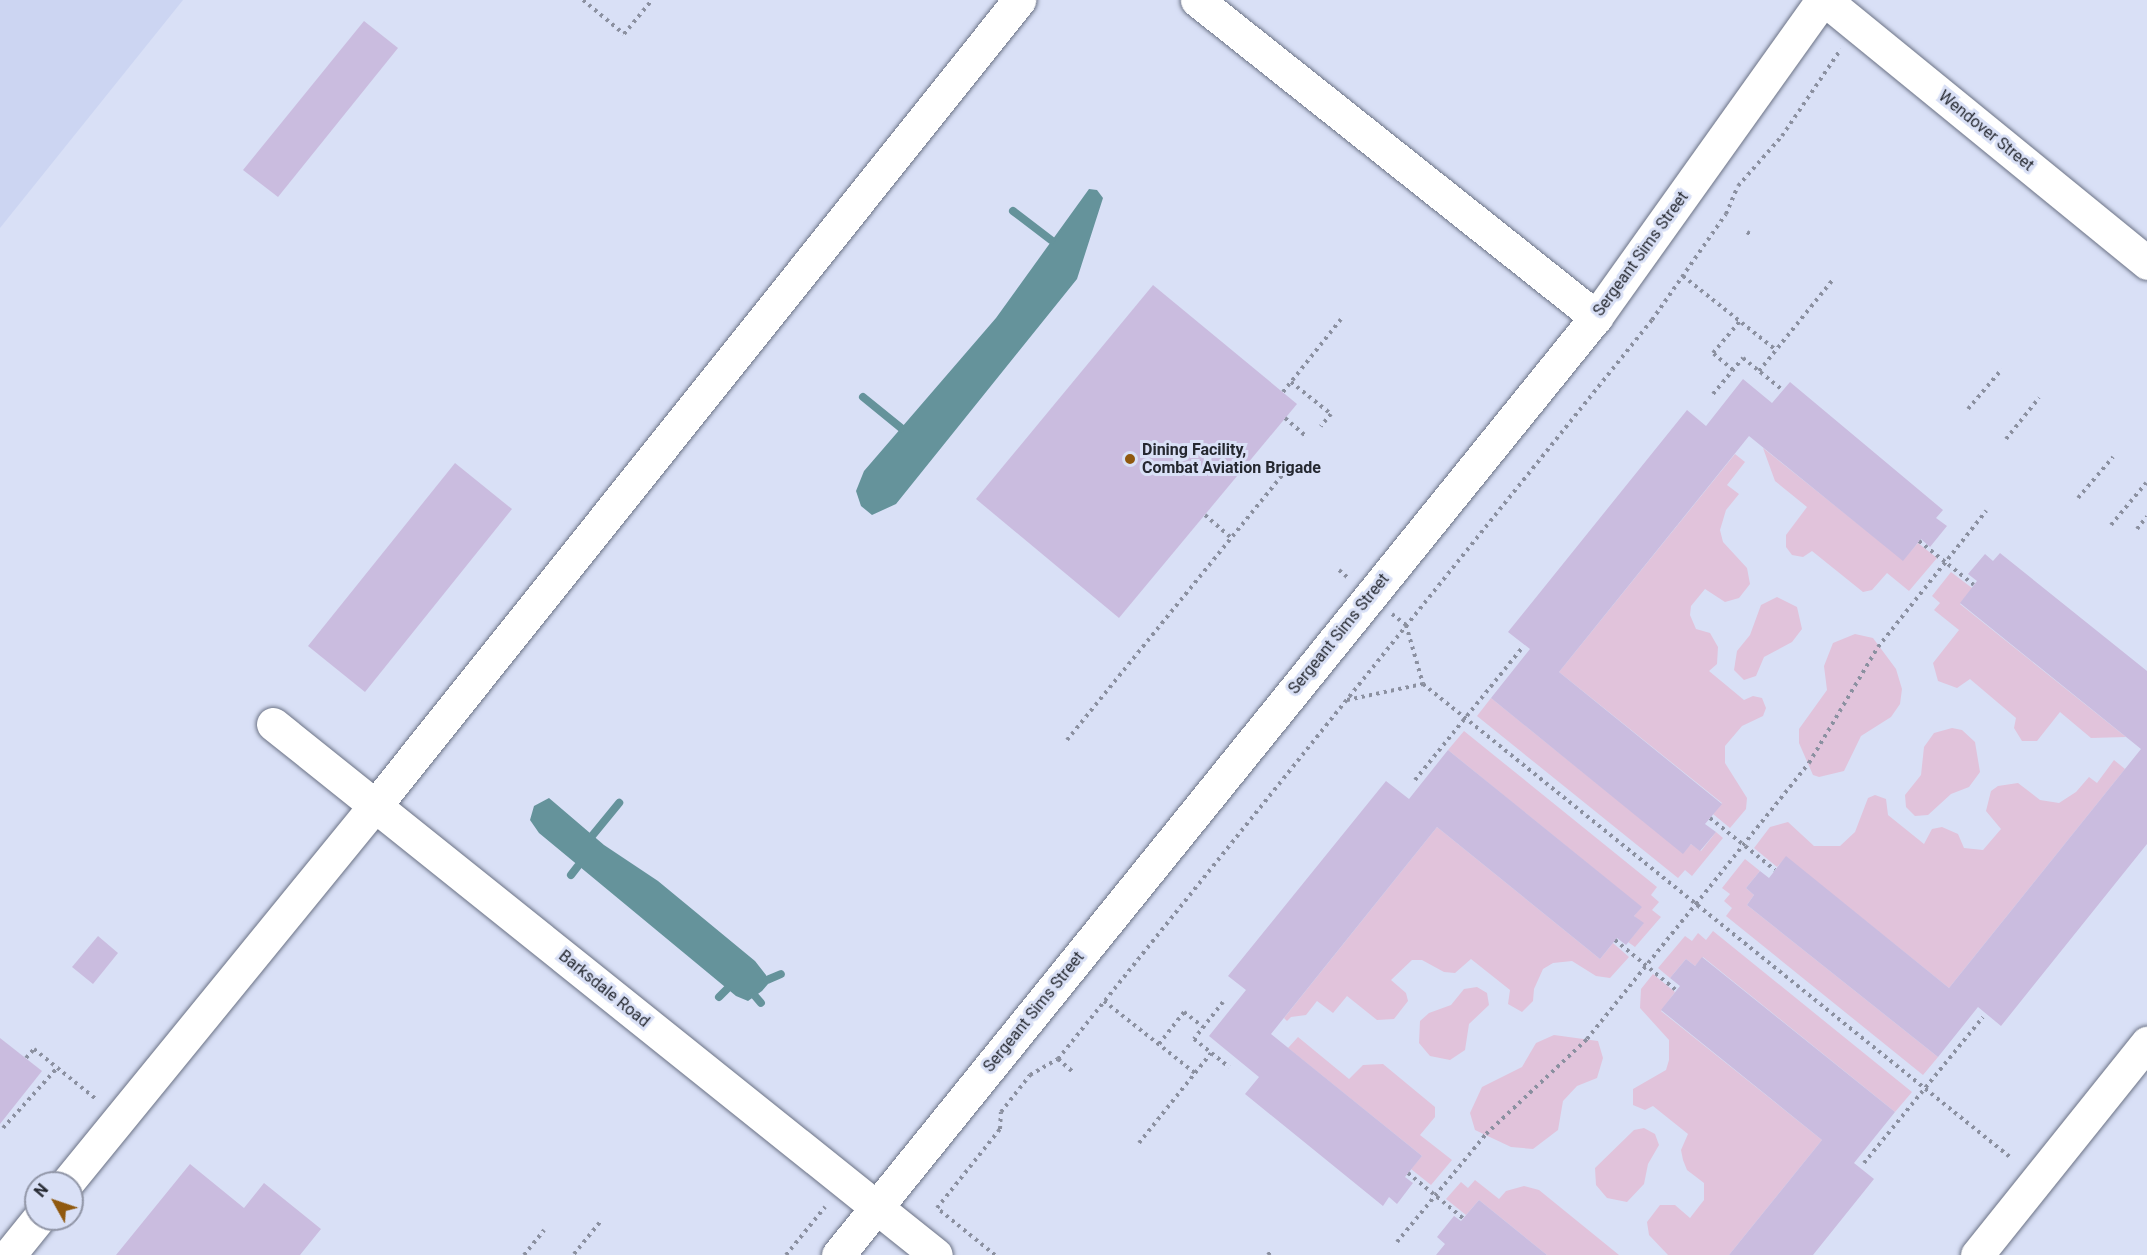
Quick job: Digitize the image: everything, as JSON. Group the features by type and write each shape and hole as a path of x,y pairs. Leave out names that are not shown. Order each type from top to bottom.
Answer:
{"street":[{"path":"77,1171 375,806 1019,0"},
{"path":"1197,0 1596,317"},
{"name":"Sergeant Sims Street","path":"838,1255 1596,317 1824,0"},
{"name":"Wendover Street","path":"1824,0 2147,263"},
{"name":"Barksdale Road","path":"273,724 936,1255"},
{"path":"1977,1255 2147,1043"},
{"path":"9,1255 28,1231"}],"path":[{"path":"583,0 624,34 652,0"},
{"path":"995,1255 937,1208 1000,1129 1001,1112 1030,1076 1058,1059 1652,320 1726,214 1738,186 1782,136 1859,27"},
{"path":"1683,276 1776,350"},
{"path":"1759,371 1832,281"},
{"path":"1282,392 1341,319"},
{"path":"1733,370 1713,353 1740,321"},
{"path":"1713,394 1743,358 1780,388"},
{"path":"1968,410 2002,369"},
{"path":"1291,382 1331,414 1321,426"},
{"path":"2006,440 2039,398"},
{"path":"1285,418 1306,436"},
{"path":"2078,498 2113,457"},
{"path":"1067,740 1289,467"},
{"path":"2111,525 2146,483"},
{"path":"1397,1242 1486,1134 1587,1039 1696,904 1809,763 1878,647 1986,512"},
{"path":"1205,515 1231,538"},
{"path":"2137,528 2147,516"},
{"path":"1919,541 1974,585"},
{"path":"1339,570 1406,625 1423,684 2010,1157"},
{"path":"1415,780 1522,648"},
{"path":"1345,700 1423,684"},
{"path":"1710,818 1774,870"},
{"path":"1615,940 1677,991"},
{"path":"1104,1001 1195,1073"},
{"path":"1223,1002 1194,1039 1229,1067"},
{"path":"1159,1044 1184,1012 1203,1028"},
{"path":"1864,1163 1983,1017"},
{"path":"26,1058 34,1049 120,1118"},
{"path":"1139,1143 1211,1053"},
{"path":"1058,1059 1074,1071"},
{"path":"3,1128 57,1068"},
{"path":"1408,1173 1464,1219"},
{"path":"786,1255 825,1207"},
{"path":"574,1254 600,1222"},
{"path":"524,1255 544,1230"},
{"path":"1268,1255 1272,1250"}],"shaded area":[{"path":"0,0 183,0 0,228"},
{"path":"1089,189 1097,190 1103,198 1077,279 896,504 872,515 861,506 856,491 864,471 996,318"},
{"path":"1763,448 1903,560 1918,543 1937,558 1909,591 1887,573 1872,590 1863,592 1812,551 1803,557 1792,555 1786,547 1786,535 1807,507 1775,481"},
{"path":"1735,454 1745,462 1727,485 1739,494 1726,510 1720,530 1723,542 1747,568 1750,584 1739,598 1725,602 1705,589 1691,606 1690,615 1696,629 1710,633 1718,647 1717,664 1709,671 1744,700 1753,696 1762,698 1766,708 1763,716 1742,726 1725,746 1725,763 1747,798 1746,809 1730,828 1713,814 1722,803 1559,672"},
{"path":"1951,572 1972,588 1960,604 2126,737 2091,738 2060,712 2037,741 2022,741 2014,728 2016,718 1970,679 1957,688 1938,681 1933,663 1959,630 1934,610 1940,603 1932,596"},
{"path":"1777,597 1797,607 1802,629 1792,642 1764,657 1756,676 1744,680 1734,670 1737,651 1750,635 1761,605"},
{"path":"1855,634 1873,638 1896,669 1902,689 1900,704 1891,717 1861,736 1844,771 1819,777 1813,775 1799,743 1799,729 1827,690 1824,666 1833,643"},
{"path":"1491,698 1683,853 1691,844 1701,851 1716,832 1723,838 1692,876 1685,870 1678,878 1477,716"},
{"path":"1952,728 1962,730 1975,742 1980,772 1969,787 1951,794 1928,815 1915,816 1906,807 1905,795 1921,775 1924,747 1934,733"},
{"path":"1464,731 1657,887 1651,895 1659,902 1652,910 1661,917 1635,947 1628,942 1643,924 1634,916 1641,907 1448,750"},
{"path":"2114,760 2125,769 1949,988 1786,857 1777,867 1754,848 1770,827 1788,822 1814,846 1840,846 1855,832 1868,798 1875,795 1886,799 1888,815 1924,844 1932,829 1942,827 1958,834 1964,848 1983,850 2001,829 1986,811 1991,791 1998,786 2018,783 2040,800 2059,803 2076,792 2089,777 2097,783"},
{"path":"549,798 604,845 658,881 755,961 766,975 768,984 762,991 748,1001 736,996 539,833 530,820 534,806"},
{"path":"1437,827 1600,959 1613,943 1629,957 1610,978 1596,976 1572,961 1553,963 1543,969 1534,989 1533,1001 1522,1012 1508,1004 1510,990 1471,959 1455,973 1444,972 1422,960 1412,960 1391,980 1406,993 1408,1001 1394,1019 1377,1020 1347,996 1333,1013 1317,1001 1306,1015 1291,1017 1287,1021 1284,1018"},
{"path":"1745,859 1760,871 1746,888 1754,895 1747,905 1938,1057 1923,1075 1726,916 1732,908 1724,901 1730,894 1722,888"},
{"path":"1713,931 1912,1092 1895,1112 1703,957 1695,966 1686,959 1670,978 1658,968 1685,936 1692,941 1698,933 1706,940"},
{"path":"1653,974 1675,992 1661,1011 1822,1140 1729,1255 1668,1255 1649,1235 1647,1222 1660,1205 1675,1205 1690,1218 1704,1200 1704,1183 1687,1170 1683,1160 1681,1150 1688,1134 1653,1106 1645,1110 1633,1105 1633,1089 1666,1070 1669,1060 1669,1040 1640,1008 1641,989"},
{"path":"1477,987 1487,993 1489,1005 1469,1024 1465,1050 1450,1060 1430,1056 1419,1043 1420,1021 1429,1013 1451,1005 1464,989"},
{"path":"1554,1035 1598,1041 1603,1058 1597,1078 1577,1086 1563,1101 1558,1130 1533,1149 1511,1147 1475,1130 1470,1113 1482,1087 1522,1067 1536,1043"},
{"path":"1298,1037 1349,1079 1363,1065 1383,1064 1435,1107 1435,1117 1420,1135 1452,1160 1431,1185 1411,1169 1422,1156 1288,1048"},
{"path":"1644,1128 1655,1134 1659,1145 1648,1164 1644,1184 1627,1202 1607,1198 1596,1185 1595,1168 1634,1130"},
{"path":"1475,1180 1499,1199 1506,1191 1524,1186 1539,1190 1619,1255 1547,1255 1479,1200 1466,1215 1446,1199 1461,1182 1468,1188"}],"building":[{"path":"364,21 398,48 278,197 243,170"},
{"name":"Dining Facility, Combat Aviation Brigade","path":"1153,285 1297,404 1119,618 976,499"},
{"path":"1743,379 1772,403 1790,382 1943,510 1936,518 1947,526 1930,547 1921,539 1903,561 1749,436 1559,672 1722,804 1705,824 1716,832 1700,851 1691,844 1683,854 1491,698 1530,649 1508,632 1687,410 1706,426"},
{"path":"455,463 512,509 365,692 308,646"},
{"path":"2000,553 2147,671 2147,844 2001,1026 1978,1007 1938,1057 1747,905 1754,895 1746,888 1760,871 1769,878 1786,856 1949,988 2141,749 1960,603 1977,581 1968,574 1985,554 1993,561"},
{"path":"1448,750 1642,907 1634,916 1644,923 1626,945 1617,938 1600,959 1437,827 1271,1034 1422,1156 1405,1177 1413,1183 1397,1204 1389,1197 1383,1206 1245,1094 1259,1077 1209,1036 1246,990 1228,976 1386,781 1409,799"},
{"path":"98,936 118,953 93,984 72,967"},
{"path":"1702,957 1895,1112 1854,1163 1874,1179 1813,1255 1729,1255 1822,1140 1661,1010 1680,986 1670,978 1686,959 1695,966"},
{"path":"0,1038 42,1071 0,1124"},
{"path":"190,1164 244,1208 264,1183 321,1229 300,1255 116,1255"},
{"path":"1479,1200 1547,1255 1436,1255 1445,1244 1437,1237 1454,1216 1461,1221"}],"waterway":[{"path":"1013,211 1051,240"},
{"path":"863,397 901,428"},
{"path":"592,836 619,803"},
{"path":"571,875 578,866"},
{"path":"767,980 781,974"},
{"path":"719,997 727,989"},
{"path":"755,996 761,1003"}],"place":[{"name":"Dining Facility, Combat Aviation Brigade","path":"1130,459"}]}
